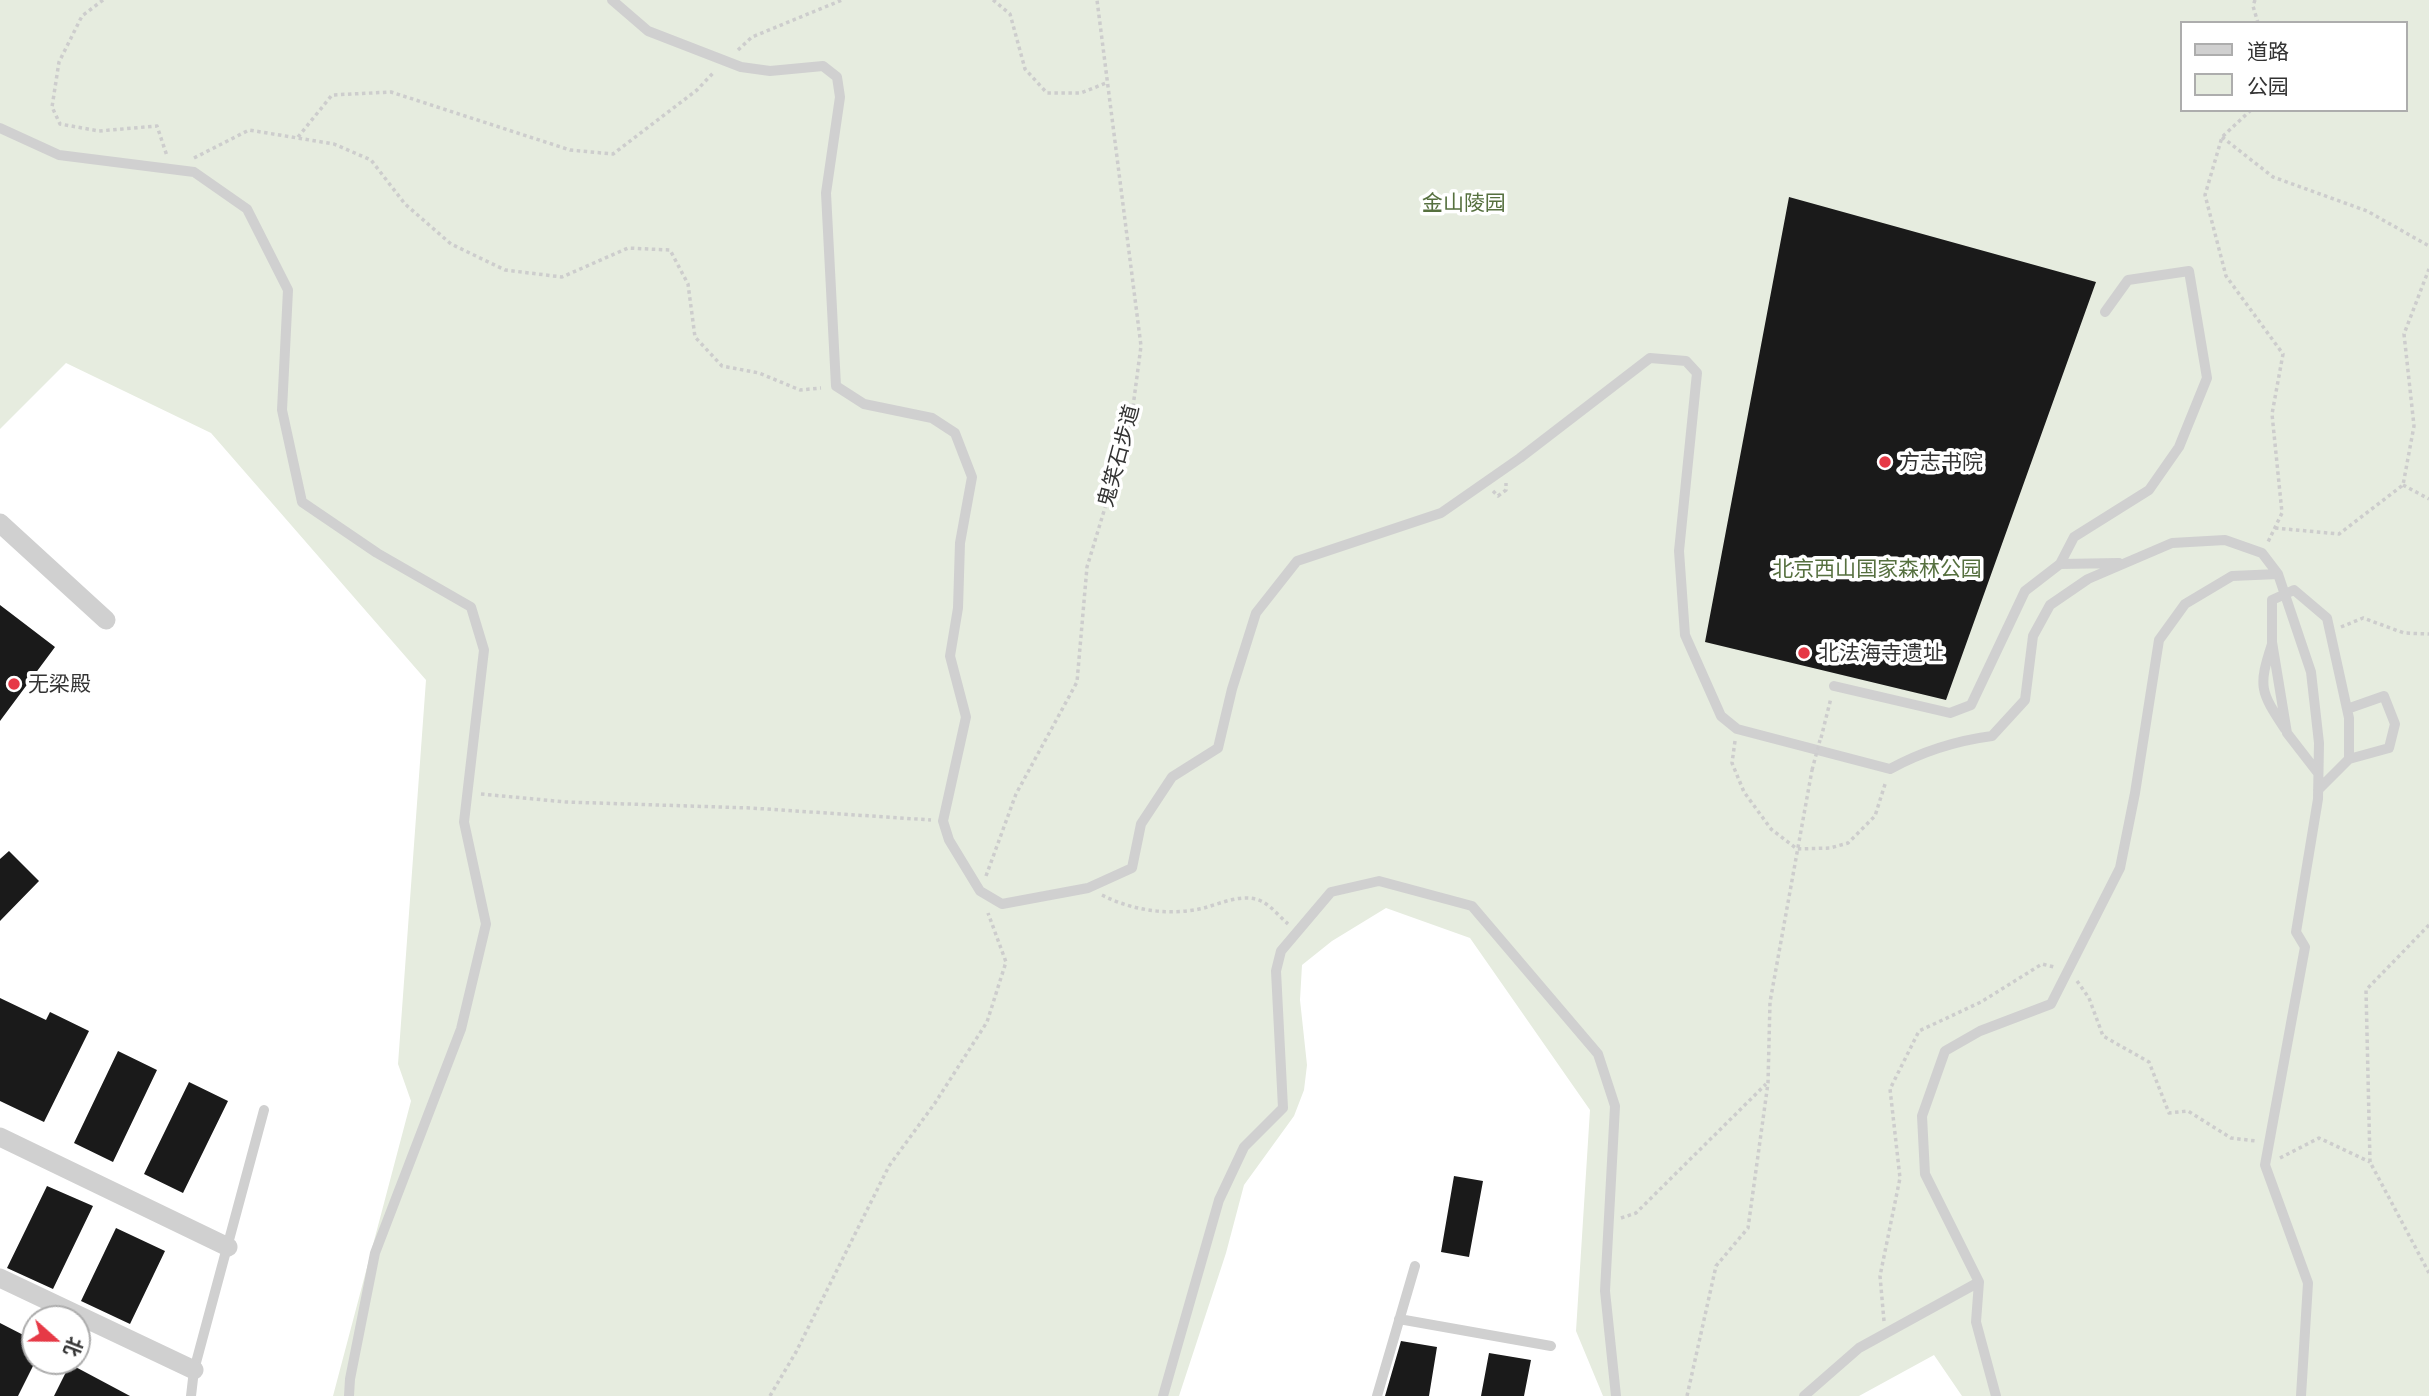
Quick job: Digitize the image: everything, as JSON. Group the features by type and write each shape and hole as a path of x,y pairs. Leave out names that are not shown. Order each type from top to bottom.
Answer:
{"street":[{"path":"0,523 106,620"},
{"path":"0,1137 228,1247"},
{"path":"0,1278 194,1370"}],"lane":[{"path":"612,0 648,31 725,61 770,71 823,66 837,78 840,97 825,193 836,386 864,404 932,418 955,433 972,477 960,543 958,608 950,656 966,717 943,821 949,840 980,891 1002,904 1088,888 1132,869 1141,824 1172,777 1218,748 1232,690 1256,613 1297,561 1441,513 1520,458 1650,358 1686,361 1697,373 1679,551 1685,635 1721,716 1737,729 1890,769 1920,752 1959,740 1992,736 2025,700 2033,636 2050,606 2088,579 2172,543 2225,540 2262,553 2278,574 2311,672 2319,743 2318,790 2297,932 2305,947 2265,1165 2308,1283 2301,1396"},
{"path":"0,128 59,155 194,172 247,209 288,290 282,410 302,502 377,554 471,607 484,650 464,822 486,925 461,1029 375,1253 349,1396"},
{"path":"1834,686 1950,713 1971,705 2025,591 2060,564 2074,537 2149,490 2179,447 2207,377 2189,271 2127,280 2105,312"},
{"path":"2060,564 2126,562"},
{"path":"1996,1396 1976,1322 1979,1282 1925,1174 1922,1116 1945,1051 1980,1031 2051,1004 2120,868 2136,793 2159,640 2185,604 2232,576 2278,574"},
{"path":"2287,733 2272,642 2272,600 2284,592 2294,590 2327,618 2347,709 2349,759"},
{"path":"2272,642 2261,676 2265,699 2287,733 2319,773"},
{"path":"2318,790 2349,759 2389,748 2395,724 2384,696 2347,709"},
{"path":"1163,1396 1219,1200 1244,1147 1283,1108 1276,971 1281,951 1331,892 1379,881 1472,906 1598,1054 1615,1105 1605,1291 1616,1396"},
{"path":"191,1396 194,1370 264,1110"},
{"path":"1377,1396 1415,1266"},
{"path":"1804,1396 1859,1348 1979,1282"},
{"path":"1399,1319 1551,1346"}],"path":[{"path":"103,0 82,16 60,62 52,107 60,124 99,131 157,126 172,169 249,130 334,144 371,160 405,204 452,244 505,270 562,277 628,248 670,250 688,284 695,337 722,366 759,373 800,390 836,386"},
{"path":"297,138 332,95 391,92 570,150 613,154 697,90 752,37 842,0"},
{"path":"993,0 1010,14 1025,69 1047,93 1081,93 1106,83"},
{"name":"鬼笑石步道","path":"980,891 1016,794 1077,682 1087,567 1131,422 1140,372 1142,346 1097,0"},
{"path":"2255,0 2253,6 2257,21"},
{"path":"2249,112 2222,137 2205,195 2226,276 2283,354 2272,414 2282,513 2262,553"},
{"path":"2222,137 2273,177 2367,211 2429,246"},
{"path":"2275,528 2339,534 2403,485 2414,426 2404,334 2429,270"},
{"path":"2403,485 2429,499"},
{"path":"2330,632 2363,618 2404,633 2429,634"},
{"path":"1687,1396 1716,1266 1748,1228 1768,1083 1770,1002 1812,770 1834,686"},
{"path":"1737,729 1732,763 1744,792 1771,829 1797,849 1830,848 1848,843 1875,816 1890,769"},
{"path":"468,792 566,802 738,807 943,821"},
{"path":"1088,888 1123,906 1160,912 1203,908 1229,899 1261,901 1297,931"},
{"path":"770,1396 796,1352 889,1166 987,1023 1006,962 980,891"},
{"path":"2429,925 2366,990 2370,1162 2429,1273"},
{"path":"2068,970 2090,998 2103,1036 2149,1062 2169,1113 2188,1111 2231,1138 2269,1142"},
{"path":"1610,1221 1636,1213 1768,1083"},
{"path":"2265,1165 2319,1138 2370,1162"}],"green space":[{"name":"北京西山国家森林公园","path":"0,0 2429,0 2429,1396 1962,1396 1934,1355 1859,1396 1603,1396 1576,1331 1590,1110 1470,938 1386,908 1332,941 1302,965 1300,1000 1307,1065 1304,1090 1294,1116 1244,1185 1226,1253 1179,1396 333,1396 411,1101 398,1064 426,680 211,433 66,363 0,429"}],"building":[{"name":"方志书院","path":"1789,197 2096,282 1946,700 1705,642"},
{"name":"无梁殿","path":"0,605 55,647 0,721"},
{"path":"9,851 39,881 0,921 0,859"},
{"path":"0,998 46,1020 50,1012 89,1031 44,1122 0,1101"},
{"path":"118,1051 157,1070 113,1162 74,1143"},
{"path":"189,1082 228,1101 183,1193 144,1174"},
{"path":"1454,1176 1483,1181 1469,1257 1441,1252"},
{"path":"47,1186 93,1206 53,1289 7,1268"},
{"path":"116,1228 165,1251 130,1324 81,1301"},
{"path":"0,1323 21,1334 21,1375 28,1375 18,1396 0,1396"},
{"path":"1401,1341 1437,1347 1429,1396 1385,1396"},
{"path":"1489,1353 1531,1360 1524,1396 1481,1396"},
{"path":"64,1375 91,1375 130,1396 54,1396"}],"place":[{"name":"方志书院","path":"1885,462"},
{"name":"北法海寺遗址","path":"1804,653"},
{"name":"无梁殿","path":"14,684"}],"park label":[{"name":"金山陵园","path":"1464,203"}]}
